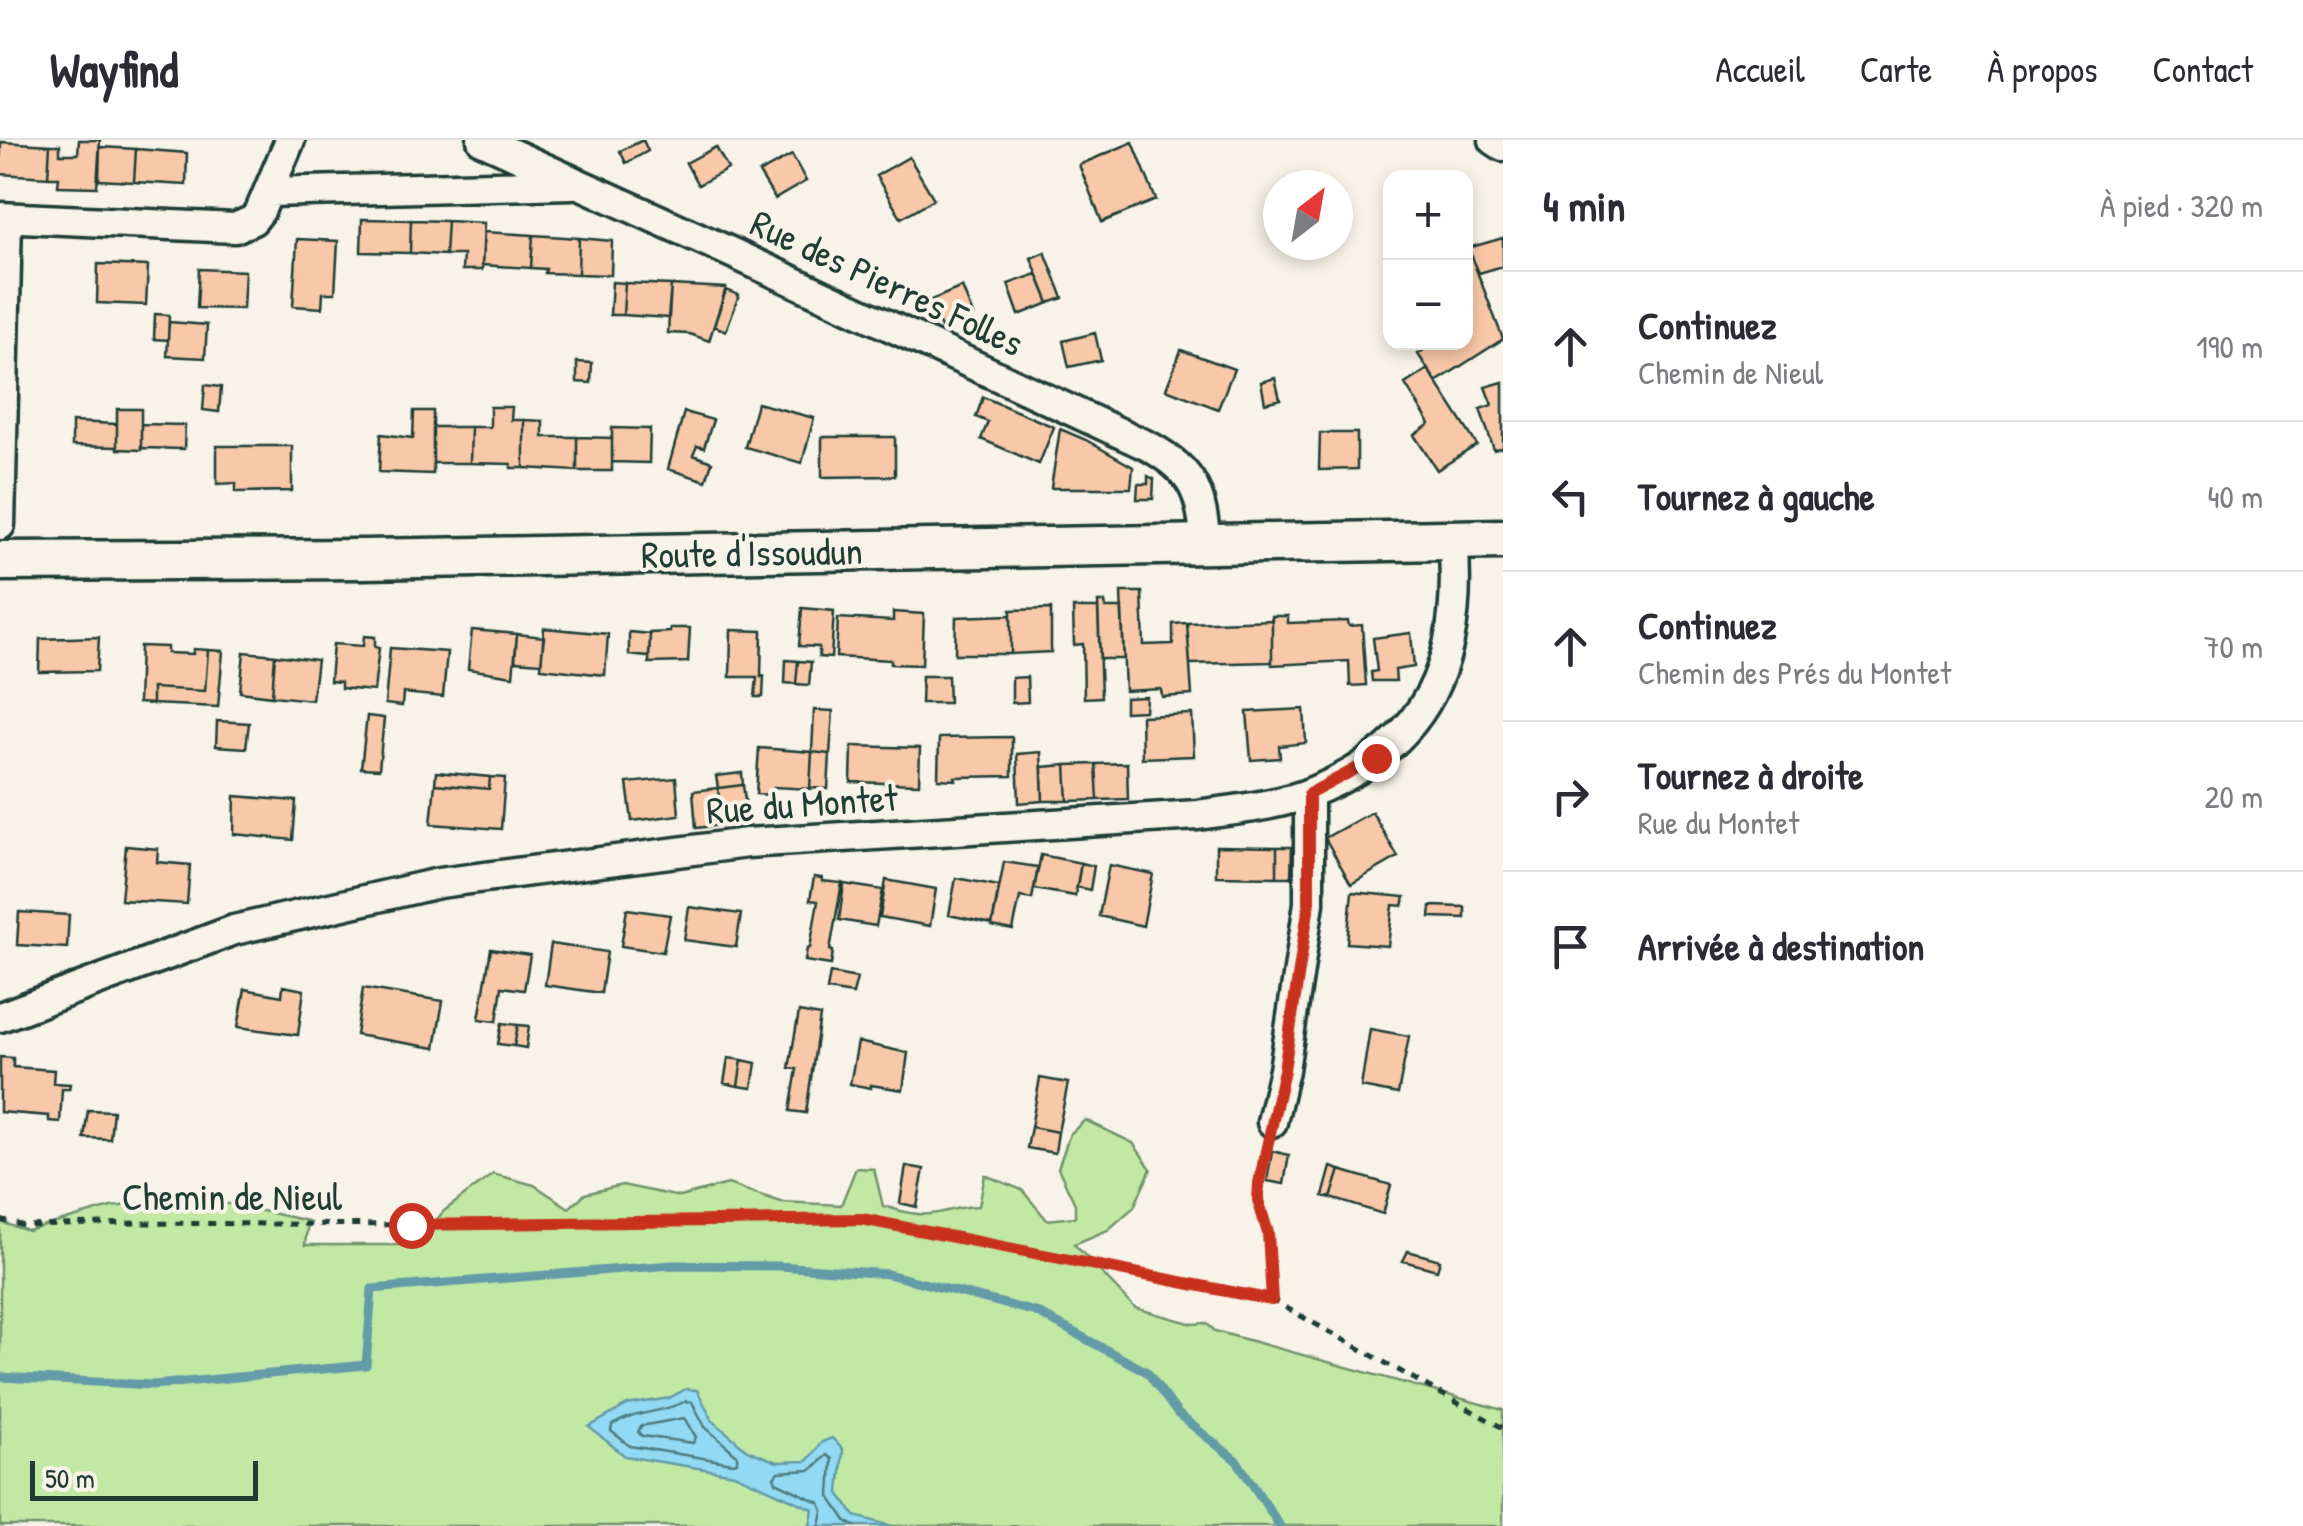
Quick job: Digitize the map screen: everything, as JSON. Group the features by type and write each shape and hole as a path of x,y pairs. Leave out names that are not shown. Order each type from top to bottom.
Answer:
{"main road":[{"name":"Route d'Issoudun","path":"0,560 384,559 1503,539"}],"street":[{"path":"0,525 4,217 235,228 252,220 269,192 290,140"},
{"name":"Rue des Pierres Folles","path":"482,140 1160,452 1177,464 1193,484 1203,514 1206,545"},
{"path":"1494,140 1503,146"},
{"path":"269,192 580,184"},
{"name":"Rue du Montet","path":"0,1017 234,930 439,883 747,843 1198,815 1309,794 1376,758 1405,733 1426,706 1449,640 1456,583 1453,539"},
{"path":"1272,1122 1284,1070 1309,904 1309,794"}],"path":[{"path":"1272,1122 1258,1200 1268,1233 1272,1300"},
{"name":"Chemin de Nieul","path":"0,1220 25,1226 862,1219 1272,1300 1503,1428"}],"green space":[{"path":"1085,1120 1133,1143 1151,1169 1134,1207 1108,1230 1074,1244 1135,1308 1193,1324 1206,1323 1215,1331 1503,1410 1503,1526 0,1526 0,1222 28,1231 111,1207 158,1202 229,1204 308,1221 305,1245 416,1245 444,1211 493,1174 534,1185 569,1208 585,1194 622,1185 680,1197 728,1184 781,1202 841,1205 856,1168 874,1169 883,1206 925,1214 979,1206 985,1175 1022,1190 1047,1220 1075,1217 1075,1204 1058,1168 1070,1134"}],"water":[{"path":"686,1389 697,1390 712,1420 747,1450 777,1462 807,1461 822,1442 832,1438 843,1450 839,1493 855,1516 892,1526 810,1526 813,1509 734,1474 625,1456 589,1427 627,1405 669,1398"}],"building":[{"path":"79,140 100,140 97,187 58,186 59,177 48,177 50,145 60,145 60,154 78,154"},
{"path":"643,140 648,151 626,163 620,151"},
{"path":"1,142 50,145 48,177 0,174"},
{"path":"1133,142 1156,200 1102,222 1079,165"},
{"path":"100,147 136,149 134,182 99,180"},
{"path":"716,147 728,169 698,185 686,163"},
{"path":"136,149 187,153 186,185 134,182"},
{"path":"792,155 806,181 775,199 759,173"},
{"path":"909,157 934,199 901,218 876,176"},
{"path":"362,219 411,220 410,253 361,252"},
{"path":"411,220 447,221 445,255 410,253"},
{"path":"447,221 484,223 482,270 462,270 463,255 445,255"},
{"path":"484,232 533,235 531,268 482,265"},
{"path":"533,235 579,238 578,274 545,273 546,269 531,268"},
{"path":"579,238 612,241 611,275 578,274"},
{"path":"1503,238 1503,266 1479,273 1473,247"},
{"path":"297,239 338,241 335,293 323,293 322,308 293,306"},
{"path":"1045,252 1063,298 1049,303 1031,258"},
{"path":"1473,261 1503,339 1436,382 1418,354 1424,350 1473,350"},
{"path":"98,264 148,266 146,305 97,303"},
{"path":"199,269 245,271 243,309 197,308"},
{"path":"1037,274 1049,303 1019,315 1008,284"},
{"path":"612,282 625,283 623,315 610,315"},
{"path":"625,283 671,285 668,318 623,315"},
{"path":"671,285 726,288 709,341 690,334 668,333"},
{"path":"962,287 973,315 941,328 929,301"},
{"path":"726,290 739,295 726,331 714,326"},
{"path":"155,314 169,315 168,340 154,339"},
{"path":"169,322 207,325 205,358 167,356"},
{"path":"1095,333 1101,360 1069,367 1063,341"},
{"path":"1181,350 1234,369 1218,409 1166,389"},
{"path":"577,362 592,363 591,383 577,382"},
{"path":"1428,369 1477,445 1437,470 1414,435 1430,424 1405,384"},
{"path":"1275,378 1280,399 1265,403 1261,382"},
{"path":"1503,382 1503,447 1494,450 1480,409 1492,405 1485,387"},
{"path":"205,385 221,387 219,412 203,410"},
{"path":"983,397 1054,427 1039,464 981,439 988,422 976,417"},
{"path":"757,403 814,418 802,463 745,447"},
{"path":"490,407 512,407 511,420 524,420 524,468 470,463 471,427 490,427"},
{"path":"117,409 141,409 141,450 117,449"},
{"path":"414,411 433,411 433,474 379,472 381,434 413,438"},
{"path":"684,412 713,420 704,448 697,446 693,455 712,462 706,481 668,469"},
{"path":"524,420 543,421 543,437 577,437 577,471 524,468"},
{"path":"72,422 117,424 117,447 72,446"},
{"path":"141,424 185,425 184,449 141,448"},
{"path":"433,427 471,427 470,463 433,463"},
{"path":"612,428 650,429 649,463 612,462"},
{"path":"1060,429 1133,467 1131,488 1051,488"},
{"path":"1320,433 1357,433 1357,469 1319,470"},
{"path":"577,437 612,438 612,471 577,471"},
{"path":"822,437 895,437 895,476 822,477"},
{"path":"217,446 292,446 292,491 236,492 236,483 217,484"},
{"path":"1148,476 1154,479 1153,499 1137,499 1138,484 1148,484"},
{"path":"1121,592 1142,592 1144,645 1173,644 1173,624 1187,623 1192,695 1162,697 1161,689 1125,691"},
{"path":"1098,602 1105,602 1106,608 1122,608 1124,659 1100,659"},
{"path":"802,608 834,611 831,658 819,657 819,647 799,646"},
{"path":"1073,608 1098,608 1101,697 1084,698 1083,644 1074,645"},
{"path":"1051,609 1051,652 1011,654 1011,610"},
{"path":"893,612 924,614 922,665 836,657 838,618 893,621"},
{"path":"1011,615 1011,654 955,654 956,617"},
{"path":"1272,616 1288,616 1288,623 1348,621 1349,626 1362,625 1366,685 1350,686 1349,661 1272,665"},
{"path":"1272,620 1272,662 1190,664 1187,623"},
{"path":"544,628 608,634 605,675 541,668"},
{"path":"670,628 690,628 688,662 649,663 650,633 670,632"},
{"path":"472,630 517,634 513,676 468,669"},
{"path":"731,630 762,631 763,697 755,697 757,677 730,677"},
{"path":"629,632 650,634 649,657 629,655"},
{"path":"1411,633 1414,667 1395,670 1396,681 1372,681 1371,672 1377,671 1373,638"},
{"path":"517,634 544,637 541,663 515,661"},
{"path":"364,636 375,637 375,647 379,648 374,691 341,688 341,682 330,681 333,644 363,646"},
{"path":"99,637 97,671 39,672 40,639"},
{"path":"140,646 167,647 167,653 208,650 205,691 152,688 152,704 138,703"},
{"path":"390,648 447,652 443,697 403,693 402,706 385,704"},
{"path":"208,650 223,651 218,707 152,704 152,688 205,691"},
{"path":"244,652 275,655 272,696 240,692"},
{"path":"275,655 317,660 312,700 272,696"},
{"path":"786,660 798,661 796,684 785,683"},
{"path":"798,661 811,662 809,685 796,684"},
{"path":"922,676 948,676 949,703 921,703"},
{"path":"1027,677 1028,702 1012,703 1012,678"},
{"path":"1146,697 1145,711 1125,712 1125,698"},
{"path":"1304,709 1306,743 1279,746 1280,758 1251,760 1247,712"},
{"path":"814,710 833,711 830,754 812,752"},
{"path":"1192,714 1194,756 1142,758 1141,716"},
{"path":"367,716 384,718 379,769 361,768"},
{"path":"217,721 249,723 246,748 216,746"},
{"path":"1012,737 1012,776 938,779 939,738"},
{"path":"852,746 920,748 919,784 851,782"},
{"path":"759,748 812,752 810,789 774,787 773,795 756,794"},
{"path":"812,752 830,754 828,789 810,788"},
{"path":"1041,752 1043,801 1019,803 1017,754"},
{"path":"1127,763 1128,799 1098,800 1096,764"},
{"path":"1096,764 1098,800 1068,801 1066,765"},
{"path":"1066,765 1068,801 1043,801 1042,767"},
{"path":"436,772 490,777 489,789 435,784"},
{"path":"742,773 743,785 718,788 716,776"},
{"path":"490,777 505,778 501,829 431,824 435,784 489,789"},
{"path":"676,778 679,815 632,821 627,783"},
{"path":"743,785 748,822 722,825 718,788"},
{"path":"718,788 722,825 696,828 693,791"},
{"path":"235,796 296,801 293,840 234,834"},
{"path":"1372,812 1398,857 1351,884 1325,838"},
{"path":"126,846 158,849 157,862 190,865 187,904 121,900"},
{"path":"1216,846 1277,847 1277,877 1216,876"},
{"path":"1277,847 1292,847 1291,877 1277,877"},
{"path":"1041,855 1081,863 1075,896 1034,889"},
{"path":"1004,862 1038,867 1032,899 1020,897 1013,930 992,926"},
{"path":"1081,863 1094,866 1090,890 1077,887"},
{"path":"1109,865 1153,874 1143,926 1099,916"},
{"path":"814,877 842,883 831,965 805,961 818,901 810,900"},
{"path":"956,878 999,886 992,924 949,915"},
{"path":"886,880 936,889 930,926 880,917"},
{"path":"844,884 883,890 876,926 839,920"},
{"path":"1352,892 1405,897 1403,906 1393,905 1388,946 1347,943"},
{"path":"1431,906 1465,907 1465,918 1430,917"},
{"path":"689,907 741,914 736,947 684,940"},
{"path":"627,909 670,915 663,952 621,946"},
{"path":"19,912 69,915 67,948 17,945"},
{"path":"551,944 607,952 601,993 545,985"},
{"path":"491,949 530,955 524,990 502,987 497,1021 479,1019"},
{"path":"830,973 857,978 853,994 827,990"},
{"path":"283,986 304,990 298,1035 238,1027 245,989 282,996"},
{"path":"363,988 443,1001 435,1048 356,1035"},
{"path":"799,1012 820,1016 806,1113 790,1111 797,1069 789,1068"},
{"path":"502,1023 518,1025 514,1046 498,1044"},
{"path":"518,1025 529,1026 526,1048 514,1046"},
{"path":"1370,1029 1409,1036 1398,1094 1361,1087"},
{"path":"858,1042 908,1053 903,1090 850,1084"},
{"path":"0,1057 13,1058 13,1067 54,1070 53,1083 70,1084 69,1089 62,1089 60,1122 49,1121 49,1116 0,1112"},
{"path":"728,1058 742,1060 738,1086 724,1083"},
{"path":"742,1060 756,1063 752,1088 738,1086"},
{"path":"1040,1078 1068,1083 1058,1132 1031,1127"},
{"path":"88,1110 113,1111 110,1139 84,1138"},
{"path":"1031,1127 1058,1132 1055,1153 1027,1148"},
{"path":"1272,1151 1289,1155 1284,1184 1267,1181"},
{"path":"906,1166 924,1169 917,1207 900,1203"},
{"path":"1331,1167 1340,1170 1331,1198 1323,1196"},
{"path":"1340,1170 1391,1185 1383,1214 1331,1198"},
{"path":"1408,1251 1440,1260 1437,1270 1403,1261"}],"waterway":[{"path":"0,1377 153,1385 366,1365 372,1289 672,1265 779,1266 888,1274 1036,1312 1147,1372 1178,1414 1237,1461 1280,1526"}],"route":[{"path":"411,1225 862,1219 1272,1300 1268,1233 1258,1200 1259,1183 1284,1070 1309,904 1309,794 1376,758"}]}
